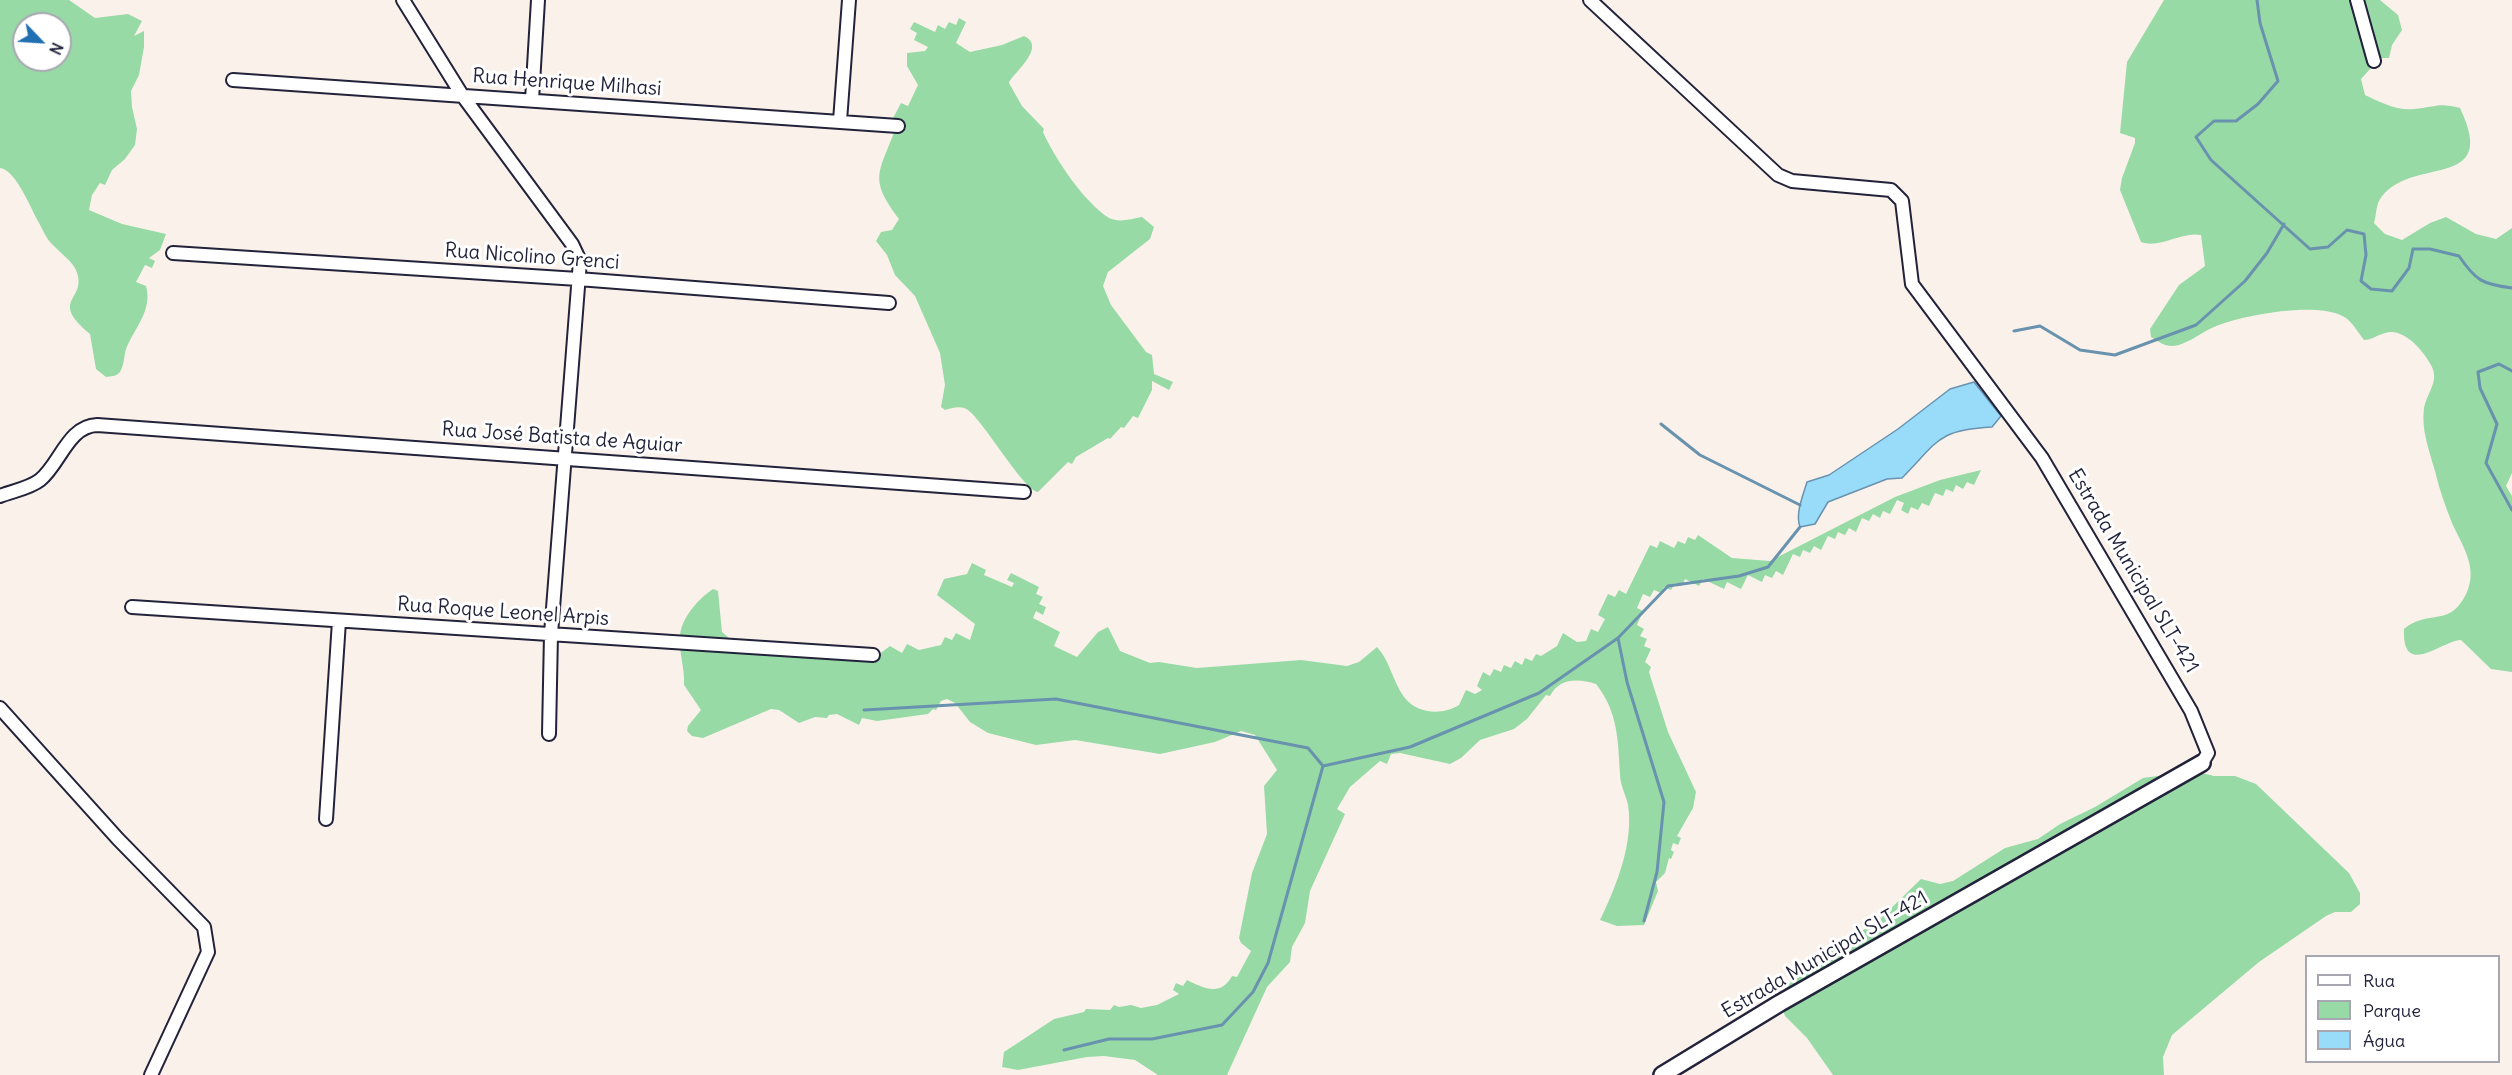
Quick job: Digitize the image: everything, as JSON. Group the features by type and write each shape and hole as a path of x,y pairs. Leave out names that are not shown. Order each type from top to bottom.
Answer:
{"street":[{"path":"403,0 462,94 572,244 580,261 551,634 549,734"},
{"path":"532,100 538,0"},
{"path":"840,121 849,0"},
{"name":"Estrada Municipal SLT-421","path":"1590,0 1778,175 1792,181 1890,190 1897,194 1902,201 1912,284 2042,458 2191,711 2208,753 2202,764 1780,1003 1662,1075"},
{"path":"2357,0 2374,61"},
{"name":"Rua Henrique Milhasi","path":"233,80 462,94 898,126"},
{"name":"Rua Nicolino Grenci","path":"173,253 578,279 889,303"},
{"name":"Rua José Batista de Aguiar","path":"0,496 36,483 47,474 80,429 97,425 566,457 1024,492"},
{"name":"Rua Roque Leonel Arpis","path":"132,607 873,655"},
{"path":"326,819 339,621"},
{"path":"0,708 118,839 204,927 208,952 151,1075"}],"green space":[{"path":"0,0 69,0 95,18 128,14 142,21 134,36 144,31 144,47 139,75 131,91 137,129 135,145 125,159 112,170 105,185 100,183 92,195 89,210 122,224 166,234 160,250 149,258 155,261 152,268 145,265 136,282 146,286 147,303 117,375 106,377 96,369 90,334 78,322 70,306 78,288 79,280 76,270 48,239 17,183 6,170 0,168"},
{"path":"2164,0 2380,0 2398,15 2402,30 2392,45 2389,58 2380,58 2361,79 2365,95 2401,109 2442,105 2460,108 2469,135 2469,152 2460,163 2409,178 2392,187 2379,201 2374,223 2385,234 2402,240 2430,223 2446,217 2476,234 2496,239 2512,228 2512,473 2506,486 2512,496 2512,672 2491,669 2461,640 2416,655 2409,652 2405,644 2404,629 2413,623 2454,610 2467,592 2471,574 2464,548 2442,497 2425,432 2424,408 2434,381 2433,371 2423,353 2412,341 2399,333 2392,332 2364,340 2346,318 2319,310 2281,311 2242,318 2226,322 2188,341 2172,346 2151,337 2150,329 2179,285 2205,266 2201,235 2186,235 2148,244 2141,242 2120,190 2135,143 2135,138 2120,133 2127,62"},
{"path":"959,18 966,22 956,43 970,52 1002,45 1024,36 1030,41 1031,53 1009,83 1022,106 1044,129 1048,143 1063,167 1080,191 1099,211 1117,220 1142,217 1154,227 1150,239 1108,272 1103,286 1111,305 1146,352 1152,355 1154,374 1173,382 1169,390 1152,381 1152,390 1138,418 1133,416 1124,428 1121,427 1110,439 1108,438 1076,457 1072,464 1068,462 1038,492 1024,481 968,410 959,407 945,410 941,407 945,385 940,353 915,296 895,275 887,255 876,241 881,232 892,230 899,219 883,194 879,176 895,130 890,124 901,103 908,106 918,85 907,66 907,53 925,51 928,47 914,40 917,33 910,29 914,22 935,32 938,25 945,29 949,22 956,25"},
{"path":"1981,470 1974,485 1967,482 1963,489 1956,485 1953,492 1946,489 1943,496 1935,493 1929,506 1922,503 1918,510 1911,507 1908,514 1901,510 1904,503 1897,500 1890,514 1883,511 1880,518 1873,514 1869,521 1862,518 1856,532 1849,528 1845,535 1838,532 1835,539 1828,536 1821,550 1814,546 1810,553 1803,550 1800,557 1793,554 1783,575 1776,571 1772,578 1765,575 1762,582 1748,575 1741,589 1727,582 1724,589 1703,579 1699,586 1685,579 1682,586 1675,583 1671,590 1664,587 1661,593 1654,590 1650,597 1643,594 1637,608 1643,611 1637,625 1644,629 1640,636 1647,639 1644,646 1651,649 1645,662 1651,667 1649,672 1668,732 1696,792 1693,808 1677,836 1681,838 1678,845 1673,843 1671,850 1674,852 1671,859 1669,858 1665,873 1656,882 1658,891 1644,925 1617,926 1600,920 1622,864 1629,819 1628,805 1620,778 1616,727 1609,705 1596,684 1570,681 1559,685 1550,696 1546,695 1527,719 1514,729 1480,740 1461,758 1450,764 1400,753 1391,754 1387,764 1380,761 1350,787 1337,809 1345,814 1310,891 1305,923 1292,947 1290,962 1267,987 1227,1075 1158,1075 1135,1060 1104,1056 1018,1070 1002,1067 1004,1052 1054,1019 1084,1012 1086,1009 1110,1010 1114,1005 1119,1007 1131,1005 1141,1008 1157,1005 1179,994 1173,990 1176,983 1183,986 1187,980 1205,988 1217,989 1228,983 1232,976 1237,977 1251,951 1241,943 1239,938 1252,873 1267,834 1264,786 1277,770 1255,735 1241,731 1215,742 1160,754 1075,740 1036,745 988,733 970,722 955,703 947,699 941,701 936,710 933,709 928,714 877,721 862,718 859,725 837,714 829,715 827,718 815,717 799,723 779,710 771,709 703,738 692,736 687,731 688,726 701,710 684,685 681,631 691,610 713,589 718,591 722,632 735,643 874,658 890,646 902,653 907,644 919,650 941,645 945,637 952,640 956,633 970,640 975,624 937,595 944,579 967,574 972,563 986,570 984,575 1012,587 1014,583 1007,580 1011,573 1039,587 1036,594 1043,597 1039,604 1046,607 1043,615 1036,611 1033,618 1060,632 1054,646 1077,657 1098,632 1108,627 1120,651 1150,663 1159,662 1197,668 1301,660 1347,666 1359,662 1377,647 1404,697 1416,707 1438,712 1459,705 1466,690 1475,694 1482,690 1477,686 1483,672 1490,676 1494,669 1501,672 1504,665 1511,668 1515,661 1522,665 1525,658 1532,661 1536,654 1541,656 1557,646 1563,633 1577,642 1586,641 1591,629 1598,632 1605,619 1598,615 1608,594 1615,597 1619,590 1626,594 1650,545 1657,548 1660,541 1674,548 1678,541 1685,544 1688,537 1695,540 1698,535 1732,558 1770,561 1895,497 1940,480"},
{"path":"2194,771 2214,776 2235,776 2256,784 2349,873 2360,893 2360,904 2351,912 2335,912 2326,916 2259,962 2172,1035 2163,1057 2164,1075 1833,1075 1807,1038 1785,1016 1779,999 1780,994 1800,972 1880,919 1921,879 1940,884 1953,881 2005,848 2038,839 2060,824 2095,807 2143,778"}],"water":[{"path":"1974,382 2001,416 1992,427 1959,431 1948,435 1932,447 1902,478 1887,479 1828,502 1815,524 1800,527 1799,510 1807,482 1829,475 1898,429 1950,389"}],"waterway":[{"path":"2257,0 2260,23 2278,81 2258,104 2236,121 2214,121 2196,137 2211,160 2310,249 2328,247 2347,230 2364,234 2366,255 2361,281 2371,289 2392,291 2409,268 2413,249 2430,249 2459,256 2470,271 2481,280 2493,285 2512,288"},
{"path":"2014,331 2040,326 2080,350 2115,355 2196,325 2245,281 2267,253 2284,224"},
{"path":"2512,371 2499,364 2478,372 2480,388 2497,424 2486,463 2512,510"},
{"path":"1661,424 1700,455 1800,505"},
{"path":"864,710 1056,699 1308,748 1323,766 1410,747 1539,693 1618,638 1668,586 1739,576 1768,567 1800,527"},
{"path":"1618,638 1627,682 1664,802 1657,872 1644,921"},
{"path":"1064,1050 1109,1039 1152,1039 1222,1025 1253,992 1268,963 1323,766"}]}
